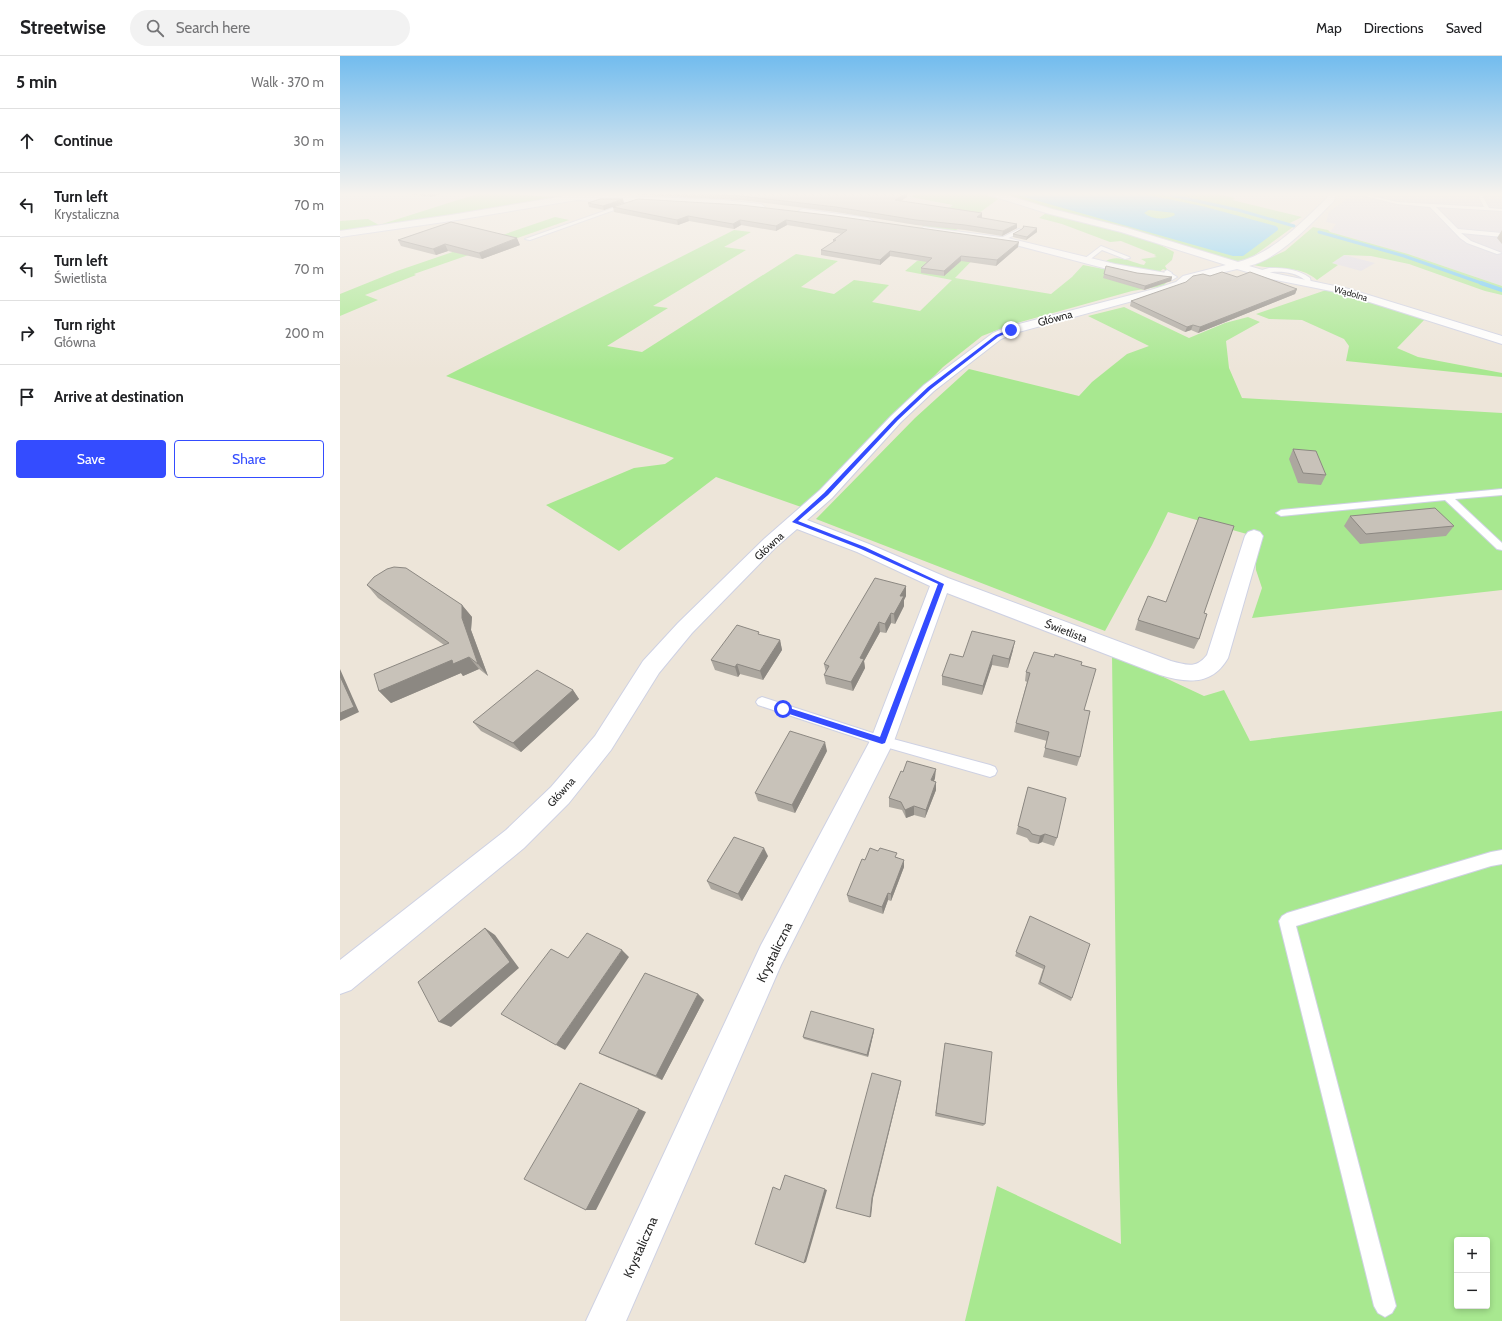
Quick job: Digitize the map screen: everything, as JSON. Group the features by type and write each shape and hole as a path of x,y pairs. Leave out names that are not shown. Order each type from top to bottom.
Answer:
{"street":[{"path":"1047,252 1136,273 1167,274 1187,278"},
{"name":"Wądolna","path":"1194,252 1271,276 1308,282 1359,295 1502,340"},
{"name":"Główna","path":"340,978 515,840 560,795 603,743 651,667 666,650 706,607 770,543 826,494 896,419 929,388 997,336 1017,328 1158,291 1180,284 1187,278 1255,261 1270,252"},
{"name":"Świetlista","path":"795,522 863,548 941,584 1168,668 1194,674 1210,668 1217,658 1254,536"},
{"name":"Krystaliczna","path":"606,1321 771,955 882,741 941,584"}],"lane":[{"path":"1085,261 1096,252"},
{"path":"1112,252 1128,258"},
{"path":"1281,513 1502,492"},
{"path":"1447,497 1500,547"},
{"path":"762,702 882,741 990,772"},
{"path":"1385,1306 1287,921 1491,859 1502,857"}],"shaded area":[{"path":"1401,252 1502,252 1502,286"},
{"path":"1344,255 1375,263 1361,271 1332,263"}],"green space":[{"path":"452,252 477,252 414,274 416,275 365,295 378,300 340,316 340,294 397,271"},
{"path":"691,252 743,252 653,306 668,308 607,346 642,352 796,254 838,261 801,287 834,294 854,280 889,285 872,302 920,311 952,280 905,271 917,261 951,252 980,252 955,278 1051,294 1072,277 1083,265 1160,280 1166,283 1163,286 1132,291 1013,324 982,336 943,367 804,508 716,477 619,551 546,505 634,468 665,464 674,458 446,376"},
{"path":"1149,252 1174,252 1172,260 1165,266 1168,271 1163,269 1159,272 1138,271 1106,261 1119,258 1144,265 1146,262 1141,259 1157,257 1154,256 1156,255"},
{"path":"1203,252 1259,252 1248,260 1235,261"},
{"path":"1283,252 1401,252 1502,286 1502,295 1485,291 1409,264 1371,256 1344,255 1332,263 1338,265 1317,280 1310,275 1295,270 1254,265"},
{"path":"1329,289 1426,318 1397,348 1418,357 1502,373 1502,377 1346,361 1349,346 1344,339 1302,320 1269,319 1256,314"},
{"path":"1124,307 1189,338 1225,323 1248,317 1260,322 1226,341 1229,368 1242,398 1502,413 1502,590 1252,618 1262,588 1256,570 1254,536 1168,512 1152,545 1105,631 816,519 915,418 969,369 1079,396 1092,382 1127,354 1149,346 1088,316"},
{"path":"1112,653 1204,696 1224,690 1250,741 1502,711 1502,1321 965,1321 997,1186 1121,1244 1117,1083"}],"water":[{"path":"1219,252 1248,252 1243,256 1233,256"}],"building":[{"path":"833,252 889,252 880,260"},
{"path":"896,252 1007,252 997,260 961,256 944,271 921,268 932,258"},
{"path":"1106,266 1137,273 1172,277 1145,286 1104,274"},
{"path":"1222,272 1237,277 1250,272 1297,289 1200,327 1193,325 1187,327 1131,301 1186,282 1193,276 1203,274 1210,276"},
{"path":"1293,449 1316,451 1326,475 1303,473"},
{"path":"1435,508 1454,526 1366,534 1350,516"},
{"path":"1199,517 1234,526 1204,613 1207,614 1199,639 1138,620 1148,596 1166,602"},
{"path":"394,567 406,568 462,605 462,618 478,664 469,657 453,664 452,660 379,691 374,674 449,643 367,585 374,577 387,569"},
{"path":"875,578 906,586 900,596 904,596 894,614 891,613 885,624 879,622 860,658 864,659 851,682 824,675 829,666 824,664"},
{"path":"737,625 759,632 758,634 780,640 760,671 737,664 735,667 711,660"},
{"path":"972,631 1015,641 1009,659 993,655 983,686 942,676 950,654 963,657"},
{"path":"1034,652 1054,657 1055,654 1082,662 1081,665 1096,669 1084,710 1090,711 1080,757 1045,748 1049,732 1016,723 1030,673 1026,672"},
{"path":"537,670 573,690 513,743 473,722"},
{"path":"340,676 354,707 340,713"},
{"path":"790,731 825,742 792,805 755,793"},
{"path":"907,761 936,769 931,780 936,782 926,810 914,806 905,810 901,802 889,798 901,771 903,772"},
{"path":"1028,787 1066,798 1057,838 1045,834 1040,836 1032,834 1029,830 1018,826"},
{"path":"734,837 764,848 738,894 707,881"},
{"path":"870,848 878,851 880,848 897,853 895,857 904,860 891,894 888,893 882,907 847,895 862,859 865,860"},
{"path":"1030,916 1090,944 1072,998 1040,982 1045,966 1016,952"},
{"path":"485,928 510,962 439,1022 418,982"},
{"path":"587,933 622,950 556,1045 501,1014 551,949 568,958"},
{"path":"645,973 698,994 656,1076 599,1053"},
{"path":"811,1011 874,1029 867,1055 803,1037"},
{"path":"945,1043 992,1052 985,1124 936,1113"},
{"path":"872,1073 901,1081 872,1198 870,1217 836,1208"},
{"path":"580,1083 639,1109 586,1210 524,1179"},
{"path":"785,1175 825,1189 804,1263 755,1244 773,1187 780,1190"}],"waterway":[{"path":"1390,252 1484,284"},
{"path":"1484,284 1502,290"}],"route":[{"path":"783,709 882,741 941,584 863,548 795,522 826,494 896,419 929,388 997,336 1011,330"}]}
